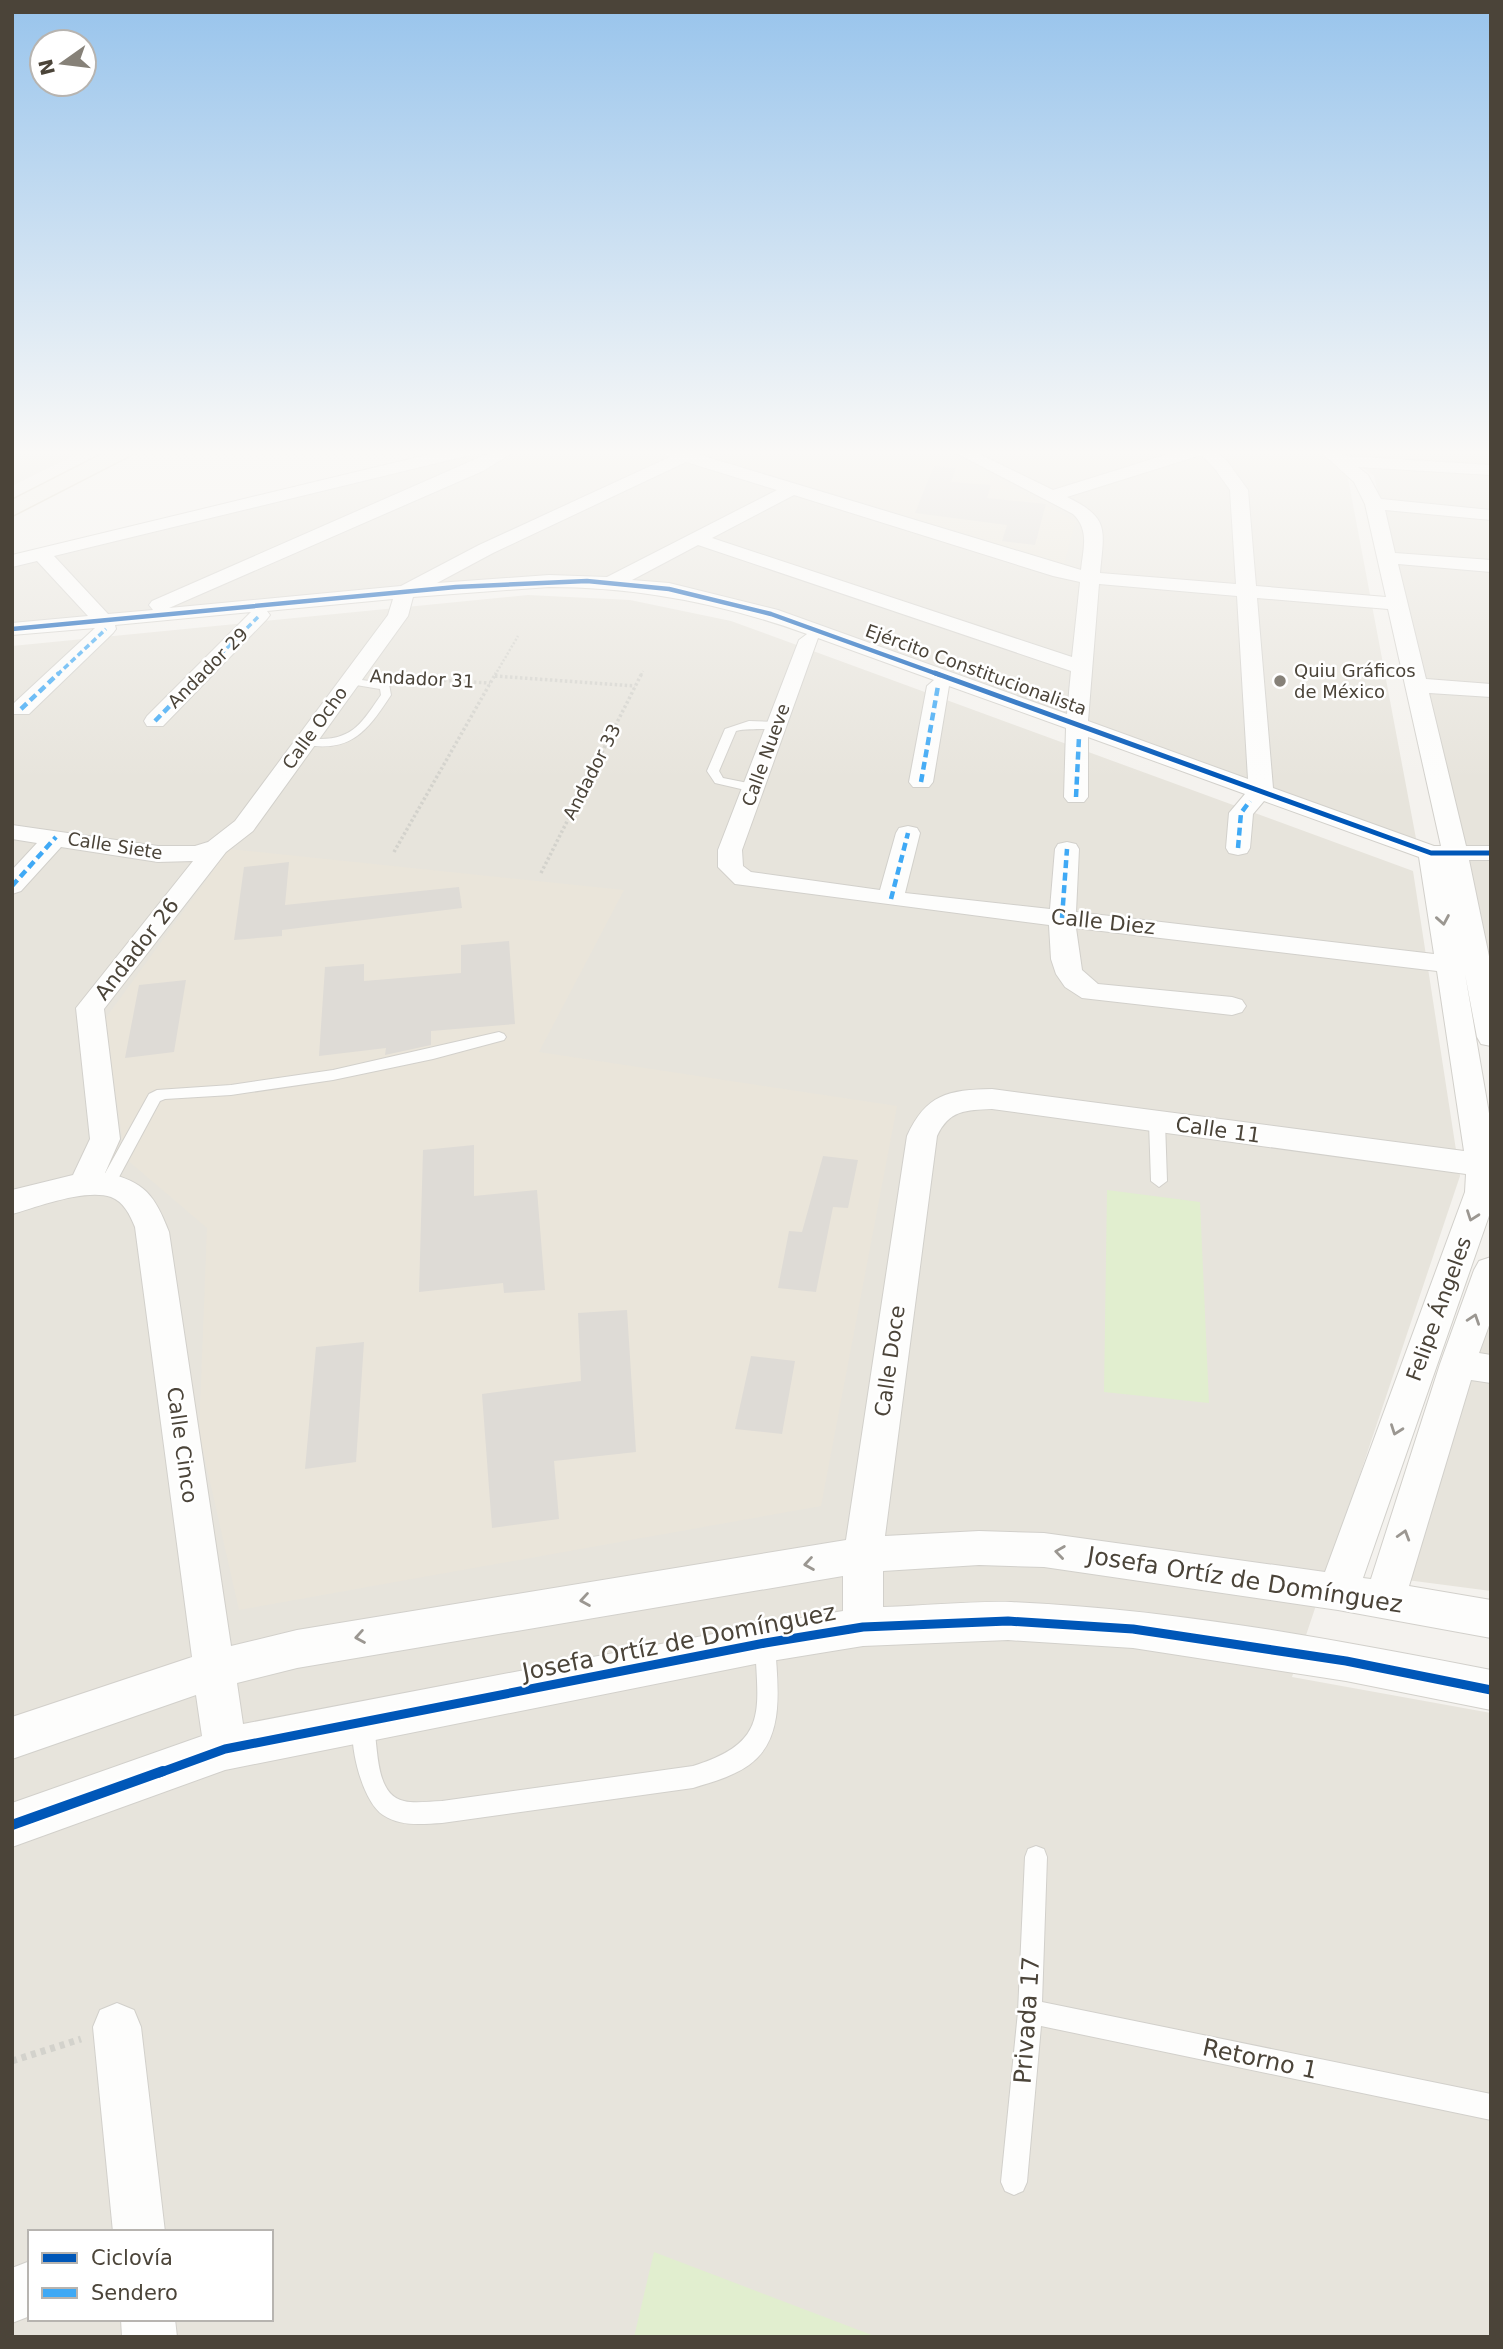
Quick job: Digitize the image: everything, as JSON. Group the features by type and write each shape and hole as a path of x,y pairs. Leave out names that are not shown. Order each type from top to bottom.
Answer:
{"street":[{"path":"22,709 104,624 47,561"},
{"path":"132,616 261,561"},
{"path":"404,596 466,561"},
{"path":"605,587 656,561"},
{"path":"762,561 1083,668"},
{"path":"1023,561 1092,578 1247,589 1398,604"},
{"path":"1076,797 1078,730 1093,561"},
{"path":"1238,848 1241,813 1255,795 1245,561"},
{"name":"Felipe Ángeles","path":"1338,1592 1481,1192 1487,1166 1464,966 1415,685 1389,561"},
{"path":"1422,561 1491,566"},
{"name":"Ejército Constitucionalista","path":"605,587 705,604 938,686 1078,730"},
{"name":"Ejército Constitucionalista","path":"12,640 104,624 132,616 404,596 605,587 702,595 771,614 1255,795 1444,860 1491,853"},
{"name":"Ejército Constitucionalista","path":"12,629 260,615 404,596"},
{"name":"Calle Ocho","path":"217,847 244,827 398,616 404,596"},
{"name":"Andador 29","path":"155,721 260,615"},
{"name":"Calle Nueve","path":"732,871 727,862 730,850 809,640"},
{"path":"1415,685 1491,691"},
{"path":"921,782 938,686"},
{"name":"Calle Siete","path":"12,832 158,854 197,853 217,847"},
{"path":"891,899 908,833"},
{"path":"12,886 56,837"},
{"name":"Andador 26","path":"95,1184 105,1139 90,1008 217,847"},
{"path":"1067,849 1062,918 1067,969 1076,983 1092,992 1232,1006"},
{"name":"Calle Diez","path":"732,871 744,878 760,882 1464,966"},
{"name":"Felipe Ángeles","path":"1464,966 1491,1037"},
{"name":"Calle 11","path":"944,1104 992,1100 1487,1166"},
{"name":"Calle Doce","path":"863,1627 863,1555 922,1136 929,1117 944,1104"},
{"path":"12,1202 95,1184"},
{"name":"Calle Cinco","path":"95,1184 130,1192 143,1208 153,1232 225,1749"},
{"name":"Felipe Ángeles","path":"1384,1601 1474,1366 1491,1270"},
{"name":"Josefa Ortíz de Domínguez","path":"12,1738 212,1670 358,1637 863,1555 979,1548 1044,1550 1338,1592 1491,1619"},
{"name":"Josefa Ortíz de Domínguez","path":"12,1825 225,1749 765,1643 863,1627 1008,1621 1133,1629 1346,1661 1491,1690"},
{"path":"117,2027 139,2230"},
{"path":"12,2296 28,2289"}],"lane":[{"path":"304,742 335,743 357,736 387,690 384,686 351,678"},
{"path":"754,788 719,781 713,771 731,729 749,724 777,725"},
{"path":"95,1184 154,1098 162,1094 229,1090 310,1078 440,1053 499,1037"},
{"path":"1157,1122 1159,1181"},
{"path":"363,1721 370,1778 384,1801 401,1812 442,1812 694,1777 720,1771 744,1758 764,1734 768,1704 765,1643"},
{"name":"Privada 17","path":"1014,2182 1030,2012 1036,1857"},
{"name":"Retorno 1","path":"1030,2012 1491,2107"}],"path":[{"path":"394,852 518,636"},
{"path":"495,676 635,686"},
{"path":"12,2061 117,2027"}],"shaded area":[{"path":"38,561 1364,561 1418,849 746,606 595,577 507,578 12,630 12,567"},
{"path":"1394,561 1491,561 1491,1014 1468,876"},
{"path":"528,595 630,600 731,621 1413,871 1460,1176 1292,1677 1491,1713 1491,2337 12,2337 12,646"},
{"path":"229,849 624,890 539,1052 897,1106 821,1506 239,1610 199,1433 207,1228 125,1158 105,1019"},
{"path":"1491,1290 1491,1591 1399,1579"}],"green space":[{"path":"1107,1190 1200,1202 1209,1403 1104,1392"},
{"path":"654,2252 877,2337 634,2337"}],"building":[{"path":"289,862 285,905 459,887 462,908 282,930 282,936 234,940 244,867"},
{"path":"509,941 515,1024 431,1031 431,1045 385,1055 386,1048 319,1056 325,967 364,964 364,981 461,973 461,945"},
{"path":"186,980 174,1052 125,1058 139,985"},
{"path":"474,1145 474,1196 537,1190 545,1290 504,1293 503,1283 419,1292 423,1150"},
{"path":"823,1156 858,1160 848,1208 833,1207 816,1292 778,1288 789,1231 802,1232"},
{"path":"627,1310 636,1452 554,1461 559,1519 492,1528 482,1394 581,1381 578,1313"},
{"path":"364,1342 356,1462 305,1469 316,1347"},
{"path":"751,1356 795,1361 782,1434 735,1429"}],"marked path":[{"path":"155,721 260,615"},
{"path":"21,709 106,629"},
{"path":"921,782 938,686"},
{"path":"1076,797 1079,737"},
{"path":"1238,848 1241,813 1250,801"},
{"path":"891,899 908,833"},
{"path":"12,886 56,837"},
{"path":"1062,918 1067,849"}],"cycle path":[{"path":"12,629 456,587 549,581 587,581 669,589 771,614 1431,853 1491,853"},
{"path":"12,1825 225,1749 765,1643 863,1627 1008,1621 1133,1629 1346,1661 1491,1690"}],"place":[{"name":"Quiu Gráficos de México","path":"1280,681"}]}
